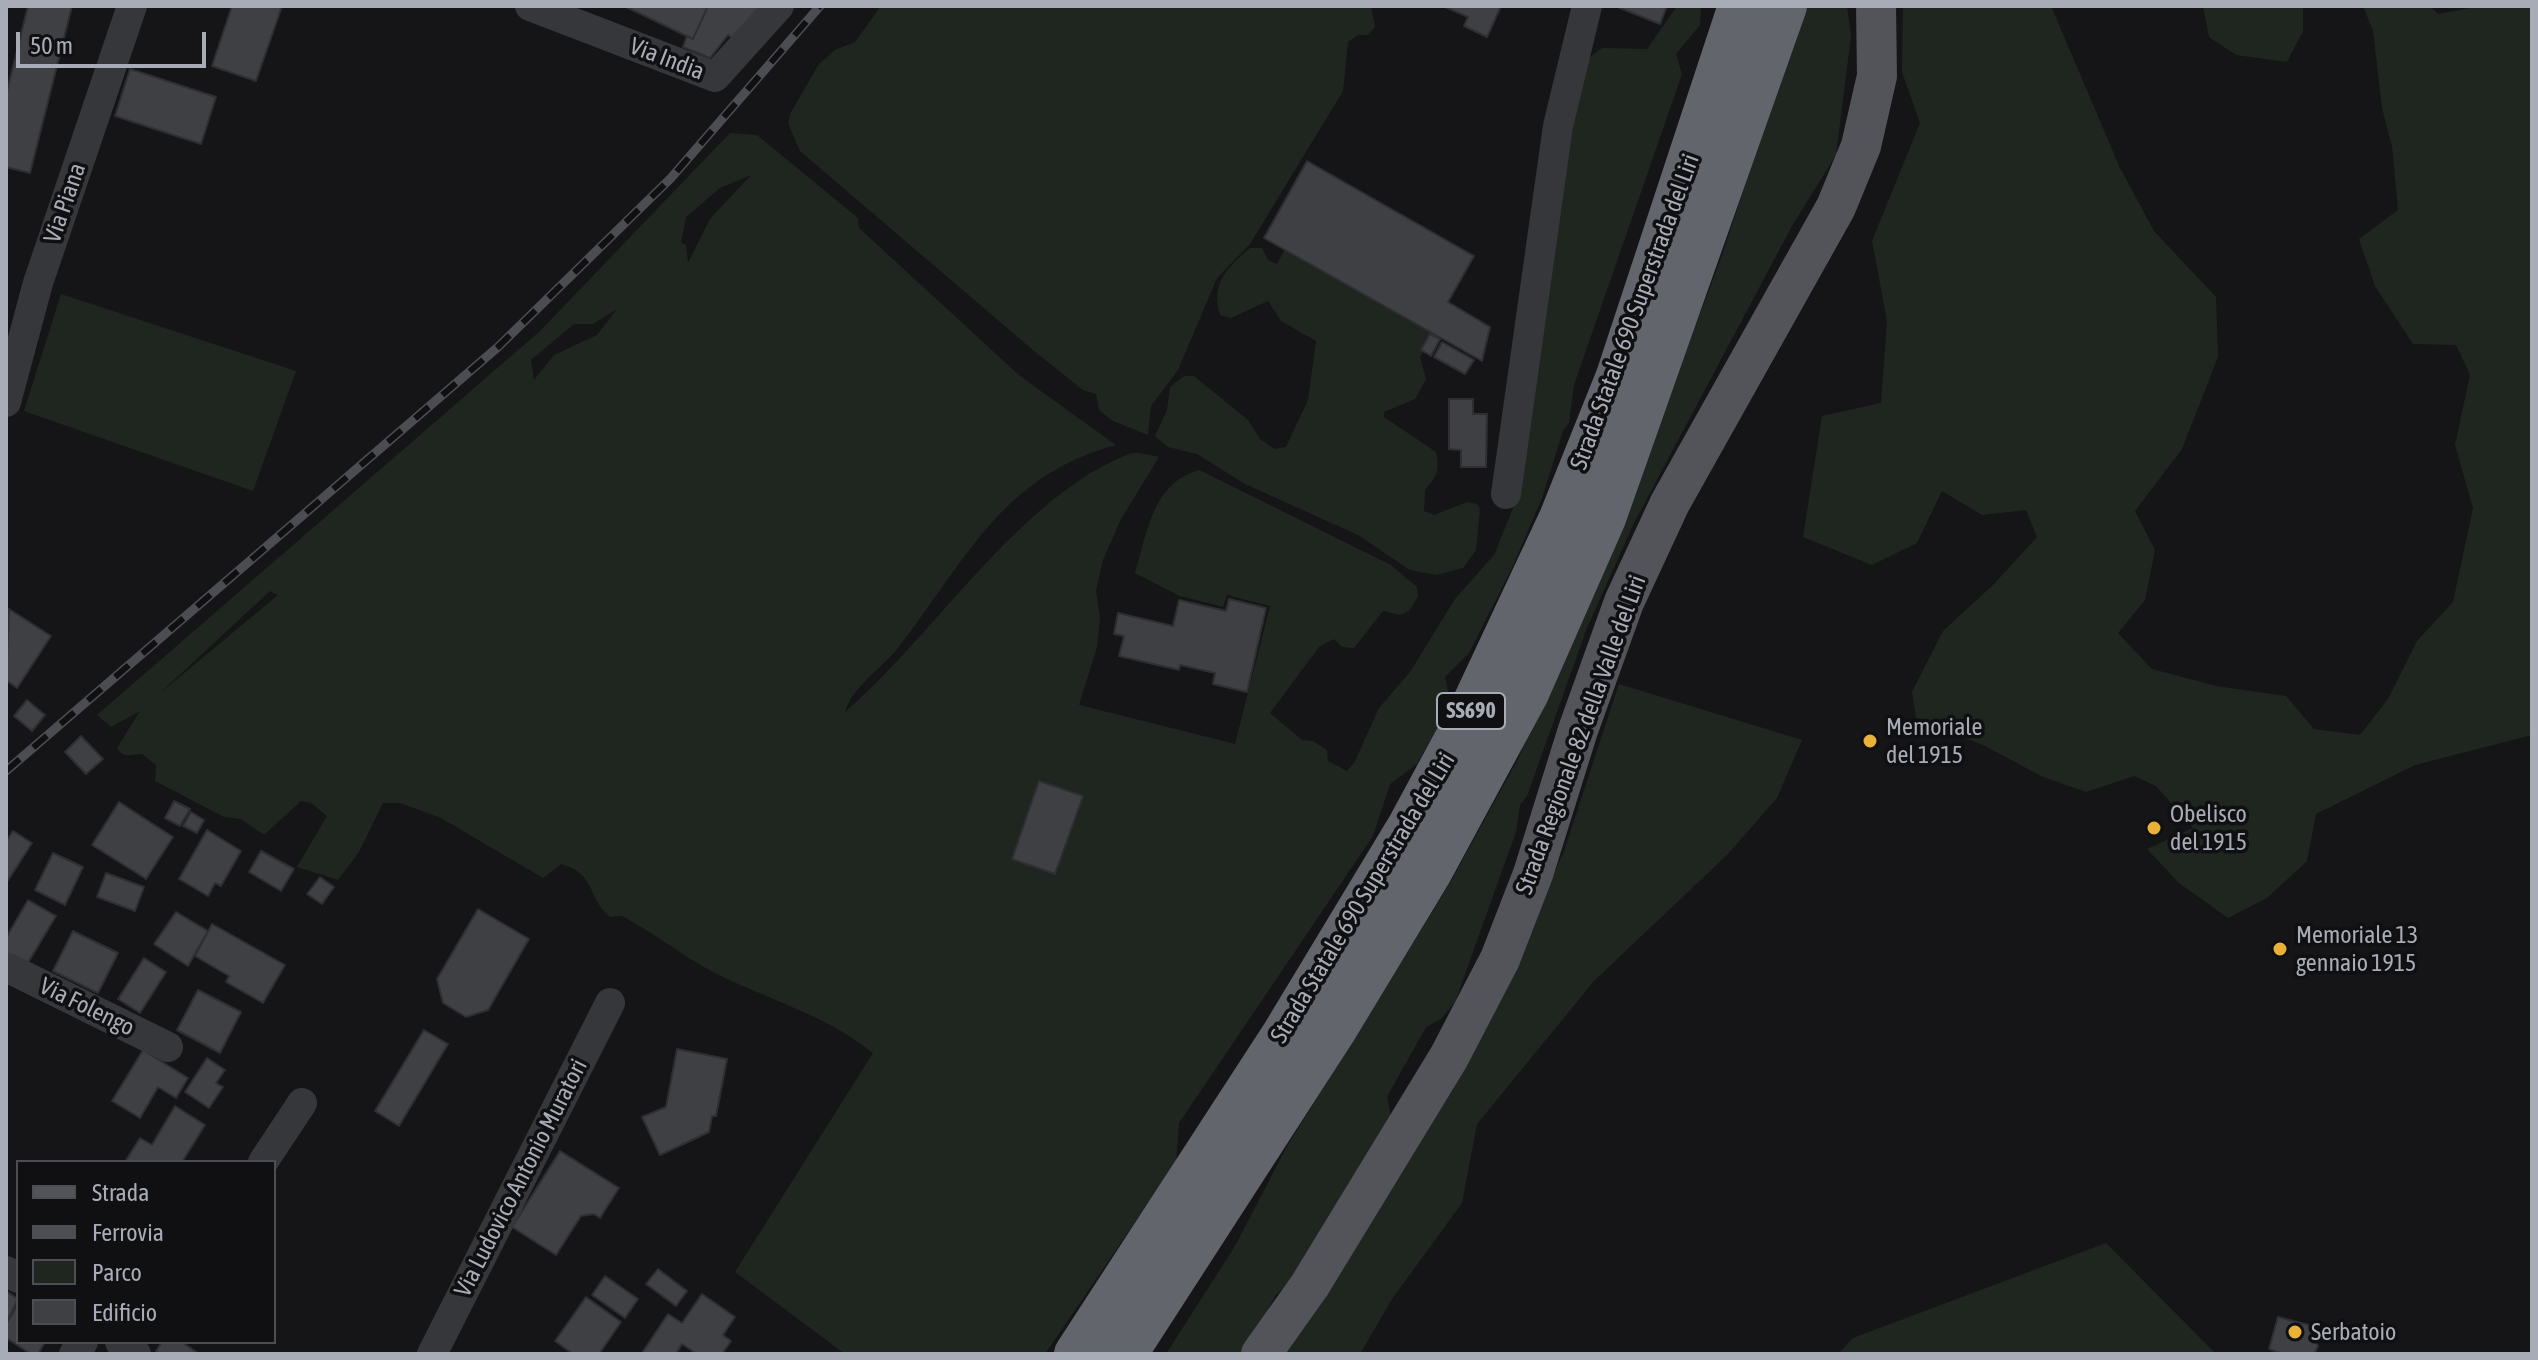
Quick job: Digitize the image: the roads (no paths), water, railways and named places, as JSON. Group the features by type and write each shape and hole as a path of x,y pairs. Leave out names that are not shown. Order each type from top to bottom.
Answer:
{"highway":[{"name":"Strada Statale 690 Superstrada del Liri","path":"1076,1354 1282,1037 1410,825 1464,725 1561,518 1618,376 1740,6"},
{"name":"Strada Statale 690 Superstrada del Liri","path":"1125,1354 1335,1029 1430,872 1527,693 1604,518 1785,6"}],"main road":[{"name":"Strada Regionale 82 della Valle del Liri","path":"1261,1354 1310,1285 1449,1057 1500,959 1533,874 1578,730 1624,602 1670,503 1836,207 1861,146 1877,76 1876,6"}],"street":[{"name":"Via Piana","path":"6,402 38,283 132,6"},
{"name":"Via India","path":"530,6 715,77 779,6"},
{"path":"1506,494 1558,126 1587,6"},
{"name":"Via Folengo","path":"6,967 168,1047"},
{"name":"Via Ludovico Antonio Muratori","path":"432,1354 610,1003"},
{"path":"264,1160 302,1103"}],"railway":[{"path":"6,771 498,347 671,178 820,6"}],"place":[{"name":"Memoriale del 1915","path":"1870,741"},
{"name":"Obelisco del 1915","path":"2154,828"},
{"name":"Memoriale 13 gennaio 1915","path":"2280,949"},
{"name":"Serbatoio","path":"2295,1332"}]}
